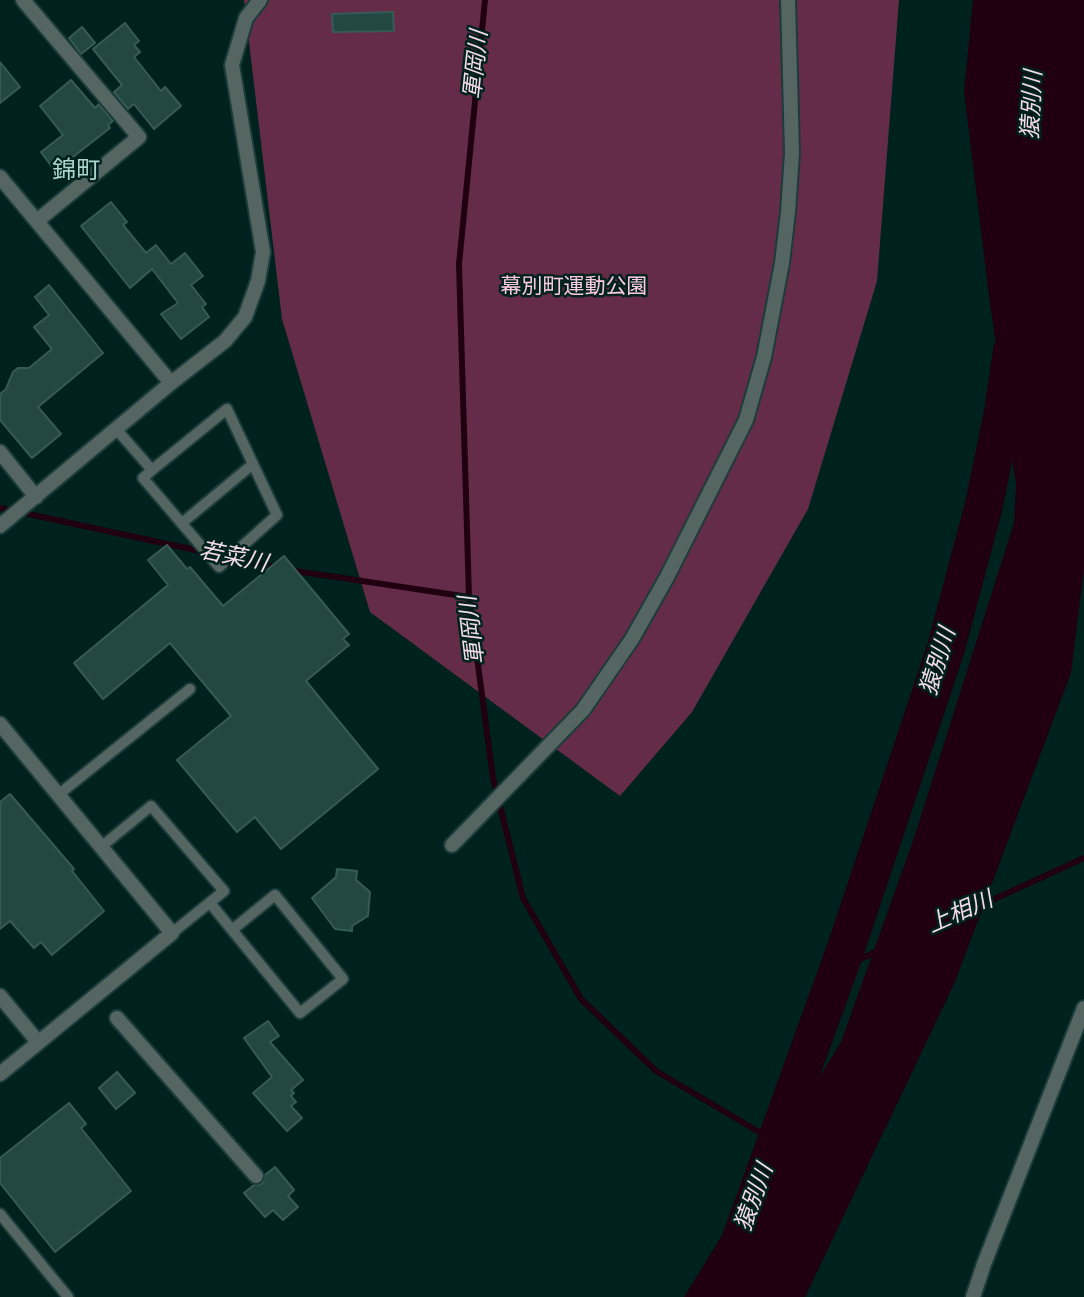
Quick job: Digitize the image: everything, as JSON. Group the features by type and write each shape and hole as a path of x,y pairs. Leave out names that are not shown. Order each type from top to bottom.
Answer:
{"street":[{"path":"23,0 139,137 37,221"},
{"path":"0,527 225,341 245,317 258,281 263,252 232,65 246,18 260,0"},
{"path":"452,845 583,710 632,639 667,577 746,420 764,358 782,263 788,212 792,153 788,0"},
{"path":"0,177 171,383"},
{"path":"0,452 36,497"},
{"path":"0,724 172,933 0,1074"},
{"path":"0,996 38,1042"},
{"path":"973,1297 1084,1008"},
{"path":"117,1018 256,1176"}],"lane":[{"path":"227,409 277,515 219,567 143,478 152,470 227,409"},
{"path":"117,430 152,470"},
{"path":"182,523 253,464"},
{"path":"58,794 190,689"},
{"path":"101,847 151,806 224,891 172,933"},
{"path":"210,903 232,930 300,1013 343,979 275,895 232,930"},
{"path":"0,1214 68,1297"}],"green space":[{"name":"幕別町運動公園","path":"244,0 899,0 877,281 808,509 692,712 620,796 370,612 282,319"}],"water":[{"path":"973,0 1084,0 1084,569 1071,673 955,982 805,1297 684,1297 841,1042 913,841 1014,523 1016,485 988,289 964,91"}],"building":[{"path":"393,12 394,31 333,32 332,14"},
{"path":"125,23 139,41 134,45 140,52 134,57 161,91 165,87 181,106 154,129 134,104 128,109 114,92 122,85 93,49"},
{"path":"82,27 95,43 81,54 69,38"},
{"path":"0,62 20,87 0,103"},
{"path":"71,80 95,108 99,104 113,121 108,125 110,128 55,171 41,152 63,135 40,106"},
{"path":"111,202 127,222 123,225 146,253 156,245 171,264 185,253 203,276 191,285 206,304 202,307 209,317 181,339 161,314 178,303 152,269 130,288 81,226"},
{"path":"49,285 103,353 38,407 61,434 32,458 0,420 0,394 6,389 13,372 18,368 29,368 52,349 34,327 49,315 35,297"},
{"path":"167,545 223,606 284,556 349,634 343,639 349,645 306,681 378,769 281,849 255,817 237,832 177,760 231,716 170,643 103,699 74,663 168,585 148,560"},
{"path":"10,794 74,869 72,871 104,911 52,955 41,942 34,948 10,921 0,929 0,802"},
{"path":"337,869 357,871 356,880 370,892 368,916 352,926 352,931 335,929 312,898 336,877"},
{"path":"268,1021 279,1036 270,1042 303,1080 291,1090 294,1093 291,1096 296,1102 291,1106 302,1118 287,1131 253,1093 272,1077 244,1038"},
{"path":"117,1072 135,1093 116,1109 99,1088"},
{"path":"69,1103 86,1124 81,1128 131,1191 55,1252 0,1183 0,1158"},
{"path":"275,1167 294,1190 288,1196 298,1207 283,1220 273,1210 265,1217 244,1193 254,1185 262,1184 265,1175"}],"waterway":[{"name":"軍岡川","path":"485,0 459,264 469,597 493,778 523,898 581,999 656,1071 776,1142"},
{"name":"猿別川","path":"720,1297 846,948 946,648 984,505 1012,351"},
{"name":"若菜川","path":"0,508 279,568"},
{"name":"若菜川","path":"289,570 469,597"},
{"name":"上相川","path":"977,907 1084,858"},
{"name":"上相川","path":"838,969 878,951"}],"district":[{"name":"錦町","path":"76,173"}]}
